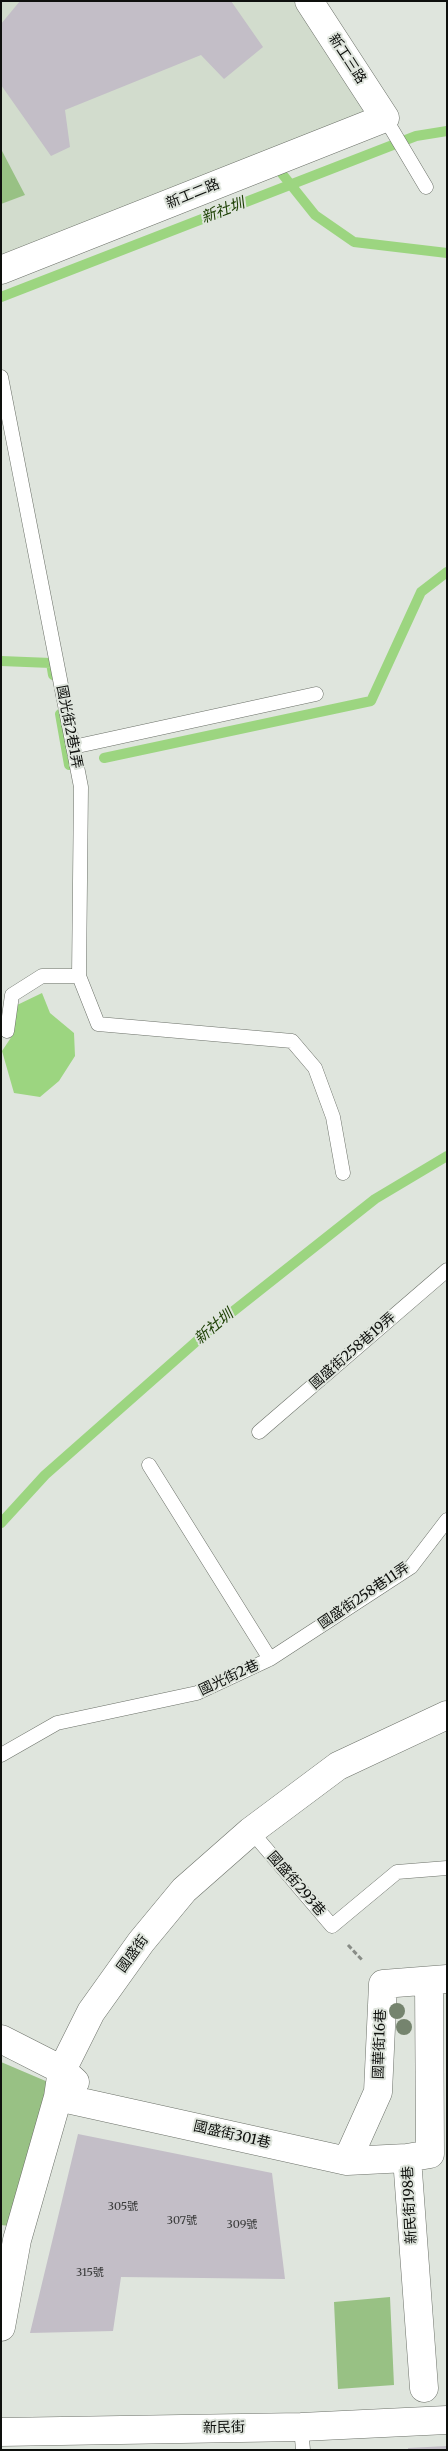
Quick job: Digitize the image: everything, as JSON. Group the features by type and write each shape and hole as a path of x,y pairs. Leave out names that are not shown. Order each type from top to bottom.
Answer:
{"street":[{"name":"新工三路","path":"309,1 385,118"},
{"name":"新工二路","path":"1,270 385,118"},
{"name":"國盛街","path":"1,2327 18,2240 58,2097 62,2070 91,2012 141,1942 184,1890 251,1831 338,1766 447,1715"},
{"path":"383,1984 438,1980"},
{"name":"新民街198巷","path":"424,2388 416,2308 407,2158 430,2154 438,1980"},
{"name":"國華街16巷","path":"347,2161 378,2092 383,1984"},
{"path":"1,2039 62,2070 100,2106"},
{"name":"國盛街301巷","path":"58,2097 347,2161 407,2158"},
{"name":"新民街","path":"1,2432 302,2438 447,2420"}],"lane":[{"path":"385,118 426,187"},
{"name":"國光街2巷1弄","path":"1,377 81,786 79,976"},
{"path":"73,746 316,694"},
{"path":"4,1032 12,995 42,976 79,976 98,1024 292,1041 316,1068 333,1117 343,1173"},
{"path":"1,1014 4,1032"},
{"name":"國盛街258巷19弄","path":"259,1432 447,1270"},
{"name":"國光街2巷","path":"1,1755 57,1723 197,1694 270,1659 149,1465"},
{"name":"國盛街258巷11弄","path":"270,1659 411,1567 447,1520"},
{"name":"國盛街293巷","path":"251,1831 332,1926 397,1872 447,1868"}],"path":[{"path":"332,1926 383,1984"}],"shaded area":[{"path":"1,1 297,1 381,117 1,259"},
{"path":"1,149 25,195 1,204"},
{"path":"42,993 50,1013 74,1033 75,1056 59,1081 40,1097 14,1093 2,1051 14,1033 15,1006"},
{"path":"1,2062 48,2082 9,2226 1,2225"},
{"path":"390,2297 394,2385 338,2389 334,2302"}],"building":[{"path":"20,1 231,1 263,47 224,79 201,55 65,110 70,147 51,156 1,85 1,24"},
{"path":"78,2134 272,2173 285,2279 121,2277 113,2331 30,2333"},
{"path":"447,2446 447,2450 408,2450 408,2448"}],"waterway":[{"name":"新社圳","path":"1,297 416,136 447,131"},
{"path":"279,170 315,215 354,242 447,253"},
{"path":"104,758 371,701 421,592 447,572"},
{"path":"1,661 51,663 53,675"},
{"path":"60,714 69,765"},
{"name":"新社圳","path":"1,1523 45,1475 207,1332 375,1199 447,1156"}]}
